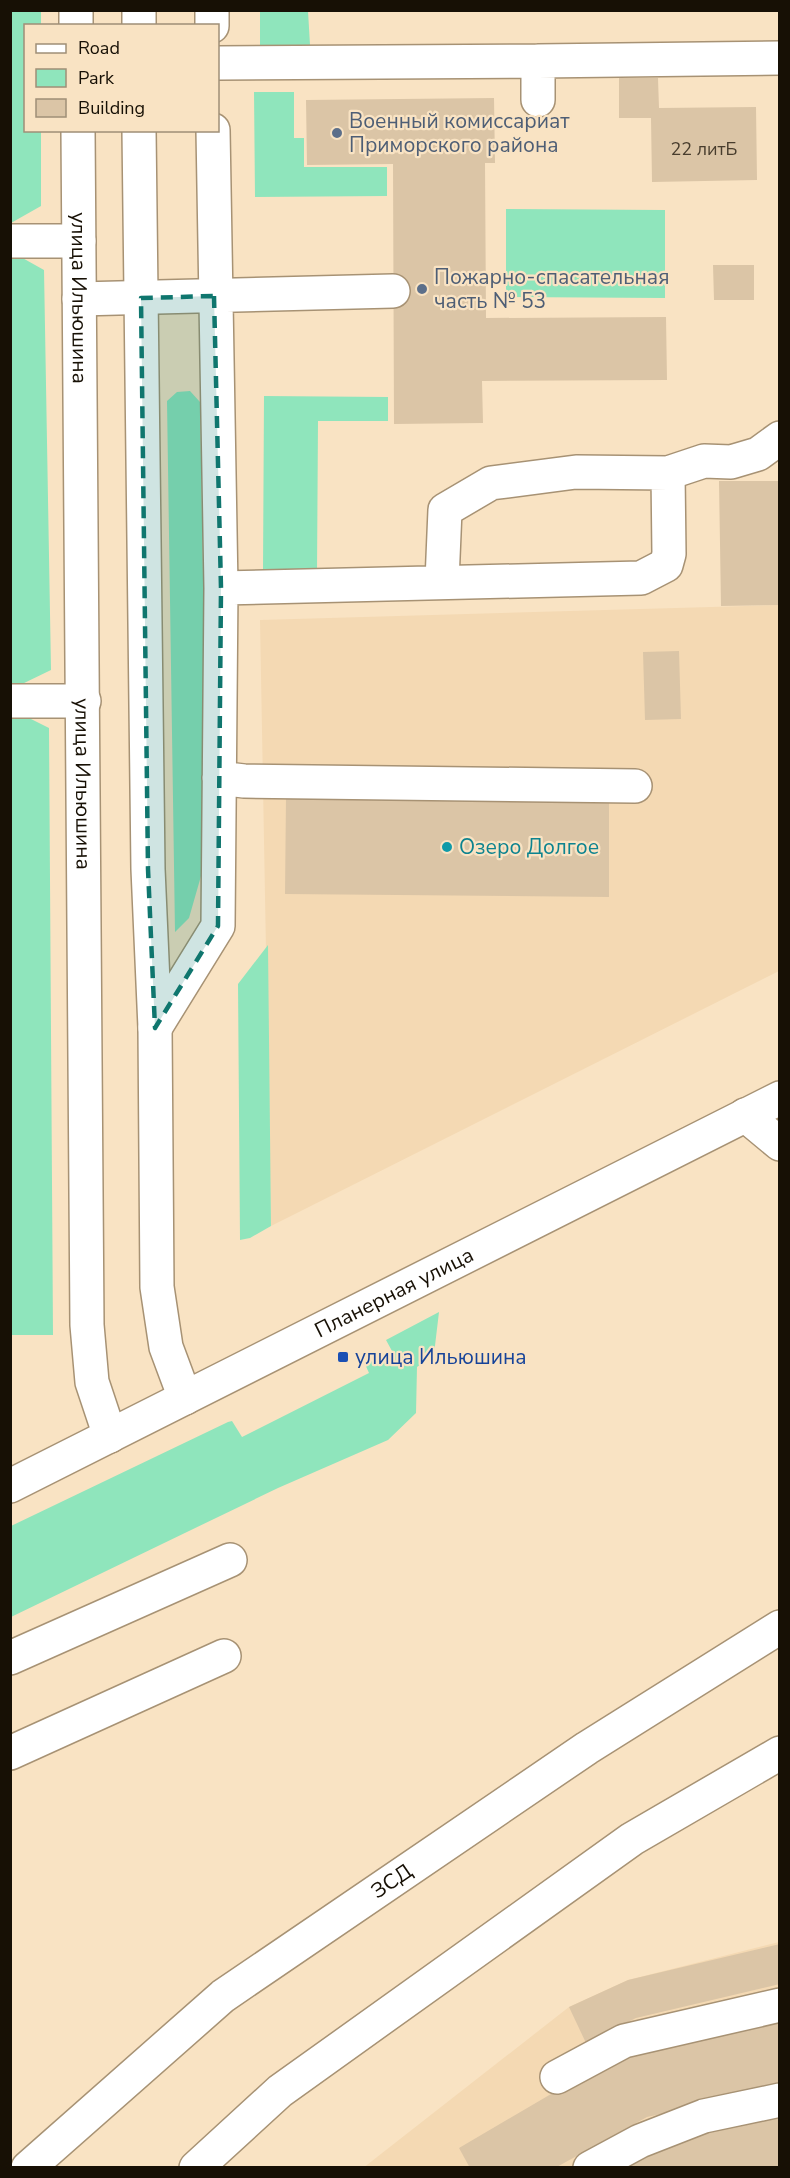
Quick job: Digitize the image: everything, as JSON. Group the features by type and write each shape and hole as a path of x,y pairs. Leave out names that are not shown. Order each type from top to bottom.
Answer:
{"main road":[{"path":"219,63 780,58"},
{"path":"538,61 538,100"},
{"name":"улица Ильюшина","path":"78,132 87,1325 92,1382 110,1436"},
{"path":"140,132 148,869 155,1028 157,1287 166,1347 185,1398"},
{"path":"155,1028 218,926 221,588 214,296 213,132"},
{"path":"10,241 79,241"},
{"path":"79,299 393,291"},
{"path":"442,581 445,510 490,483 576,472 668,473 704,461 731,462 758,454 780,438"},
{"path":"221,588 641,578 655,573 666,565 669,554 668,473"},
{"path":"10,701 84,701"},
{"path":"219,778 244,781 635,786"},
{"name":"Планерная улица","path":"10,1486 780,1098"},
{"path":"745,1115 780,1144"},
{"path":"10,1658 230,1560"},
{"name":"ЗСД","path":"28,2168 223,1996 587,1748 780,1628"},
{"path":"10,1753 224,1656"},
{"path":"196,2168 280,2091 623,1846 780,1753"},
{"path":"557,2077 624,2041 780,2005"},
{"path":"590,2168 640,2141 704,2116 780,2100"}],"highlighted area":[{"path":"214,296 221,588 218,926 155,1028 148,869 141,298"}],"shaded area":[{"path":"779,605 779,971 271,1226 260,620"},
{"path":"779,1942 779,2167 363,2168 569,2007 628,1980"}],"green space":[{"path":"11,10 41,11 41,24 24,24 24,132 41,132 41,206 11,223"},
{"path":"260,11 308,11 310,45 260,45"},
{"path":"254,92 294,92 294,138 304,138 304,167 387,167 387,196 255,197"},
{"path":"506,209 665,210 665,298 506,297"},
{"path":"10,251 44,270 51,670 20,685 10,685"},
{"path":"190,391 200,402 207,813 203,869 189,918 175,932 167,401 177,392"},
{"path":"264,396 388,397 388,421 318,421 317,572 263,572"},
{"path":"10,713 19,713 49,728 53,1335 11,1335"},
{"path":"268,945 271,1226 250,1238 240,1240 238,984"},
{"path":"439,1312 434,1354 417,1367 416,1413 388,1440 278,1488 11,1617 11,1526 228,1422 232,1421 242,1437 369,1373 365,1364 392,1351 386,1340"}],"building":[{"path":"619,78 658,78 659,108 756,107 757,180 652,182 651,118 619,118"},
{"path":"494,98 495,163 485,163 486,318 666,317 667,380 482,381 483,423 394,424 393,164 307,165 306,100"},
{"path":"713,265 754,265 754,300 714,300"},
{"path":"719,481 780,481 780,605 721,606"},
{"path":"679,651 681,719 645,720 643,652"},
{"name":"Озеро Долгое","path":"286,797 609,800 609,897 285,894"},
{"path":"780,1944 780,1984 636,2018 586,2043 569,2007 628,1980"},
{"path":"780,2018 780,2088 647,2117 555,2168 470,2168 459,2148 621,2053"},
{"path":"780,2116 780,2168 620,2168 668,2141"}],"place":[{"name":"Военный комиссариат Приморского района","path":"337,133"},
{"name":"Пожарно-спасательная часть № 53","path":"422,289"},
{"name":"Озеро Долгое","path":"447,847"},
{"name":"улица Ильюшина","path":"343,1357"}]}
